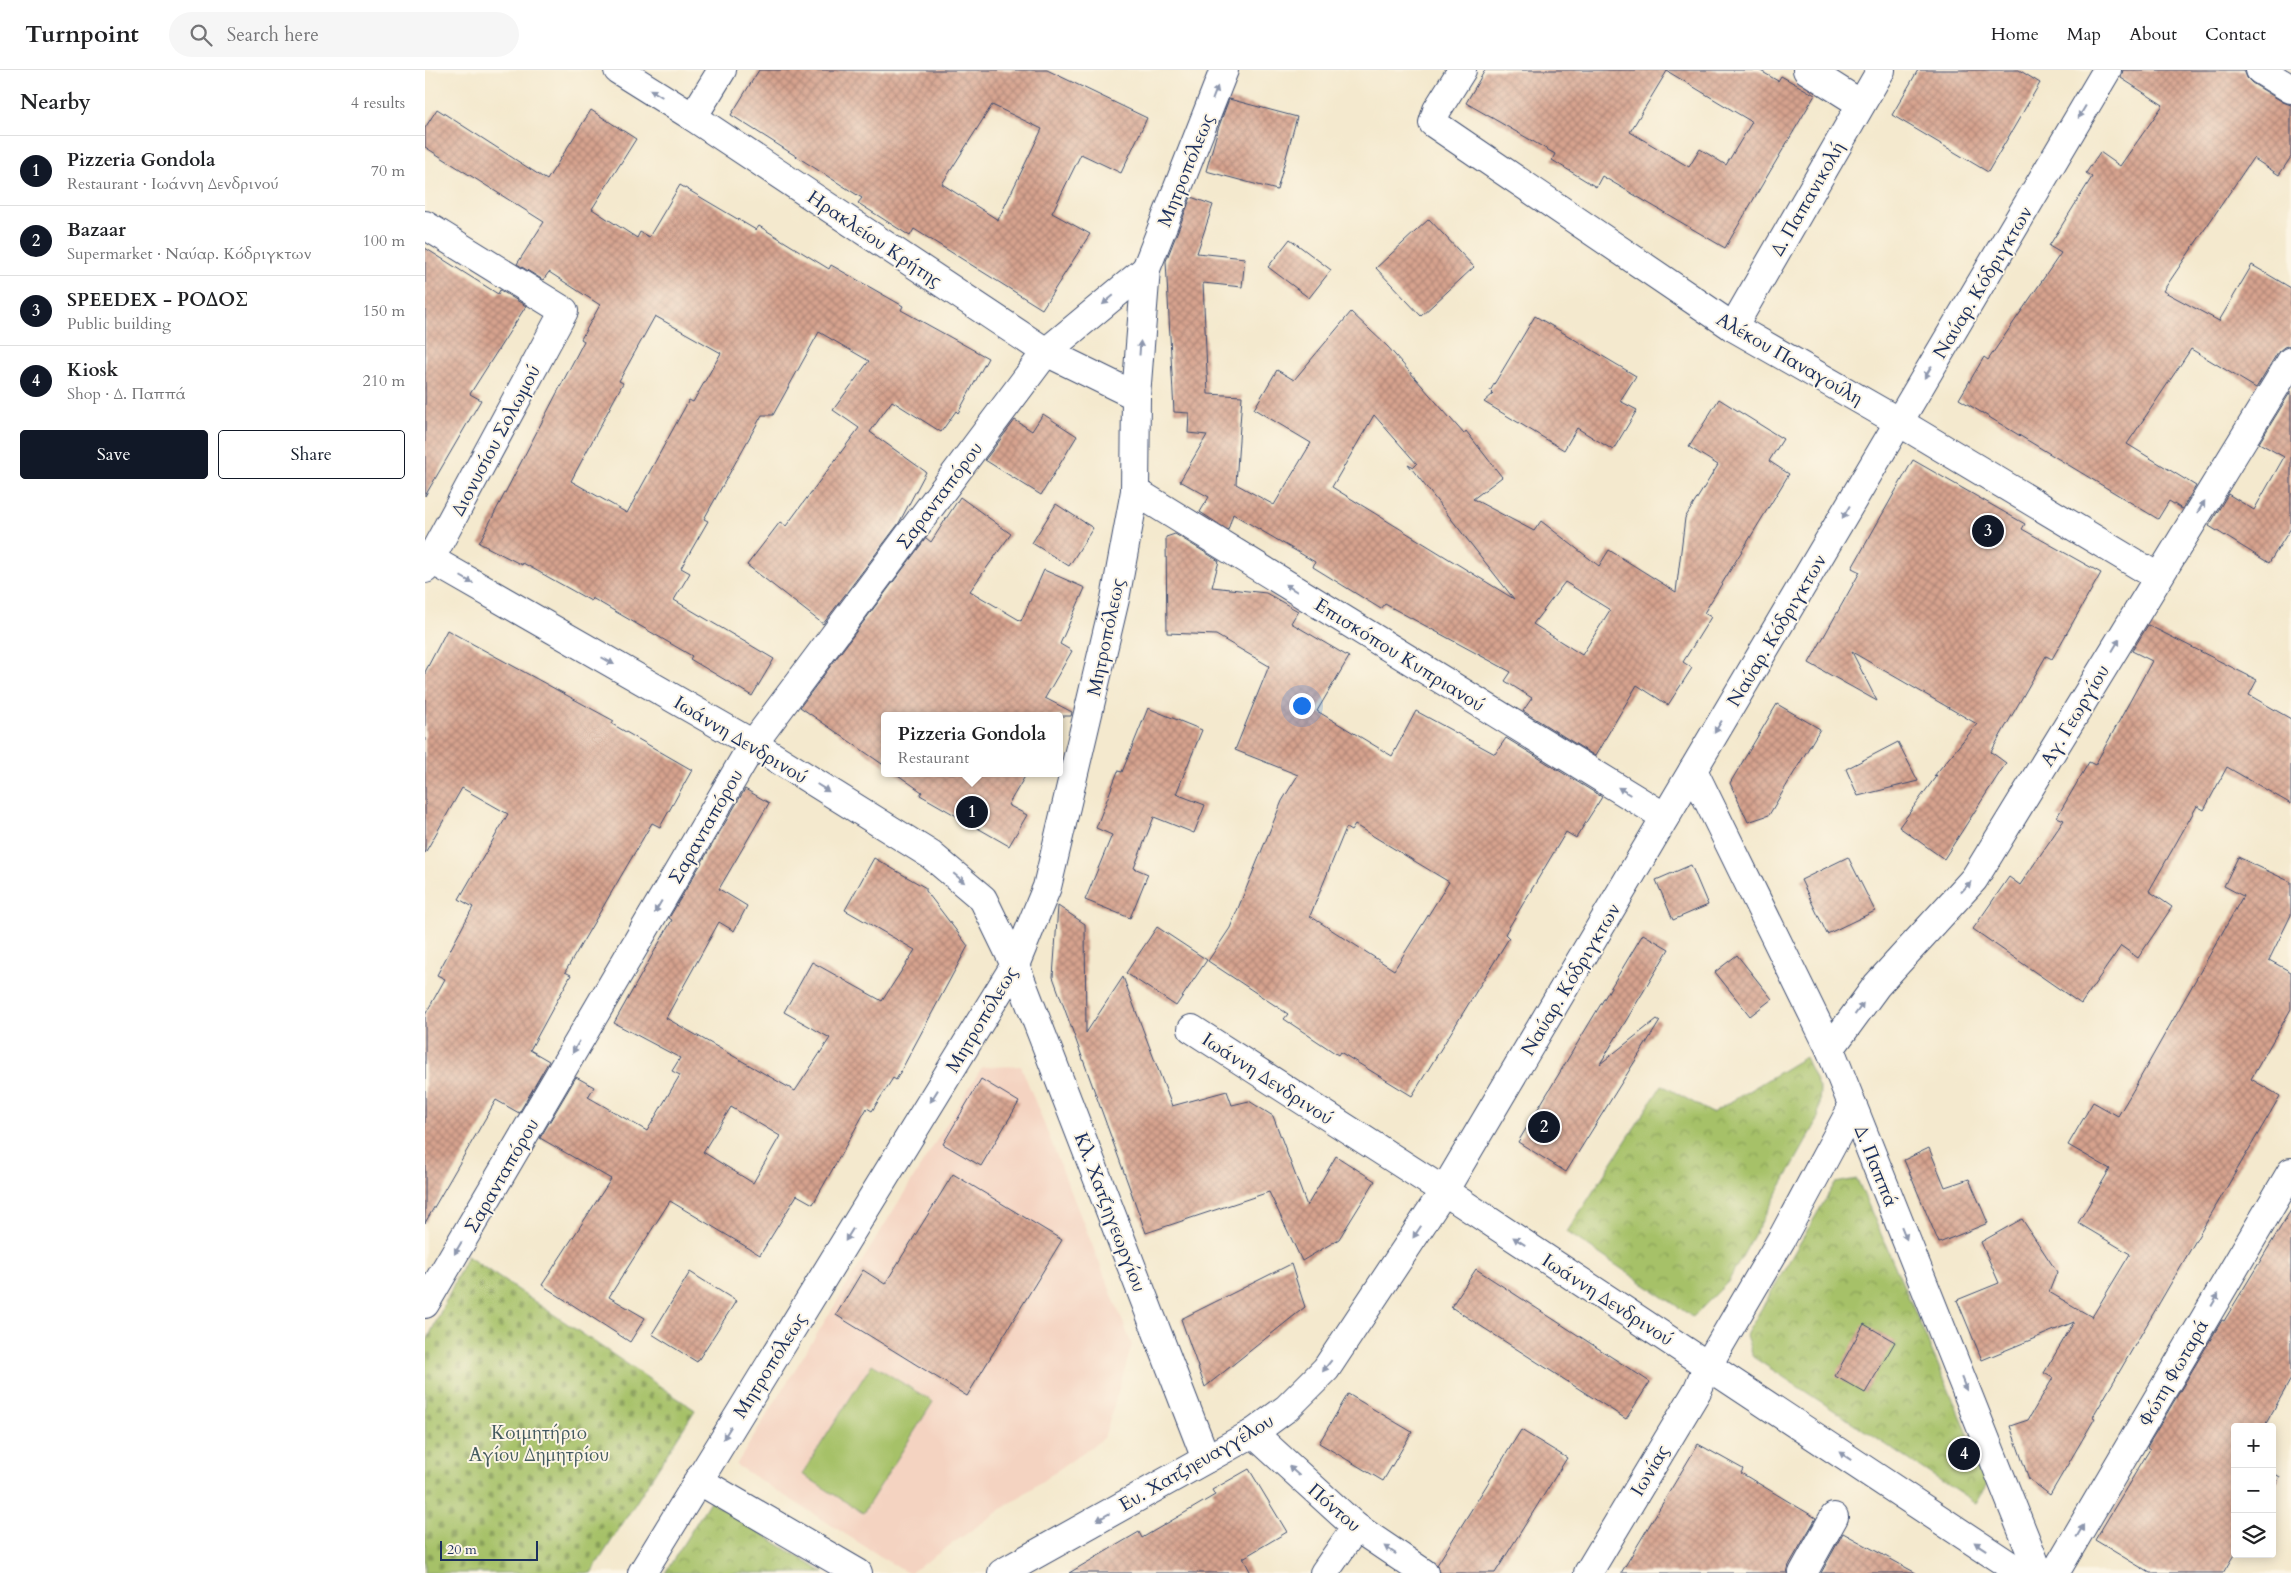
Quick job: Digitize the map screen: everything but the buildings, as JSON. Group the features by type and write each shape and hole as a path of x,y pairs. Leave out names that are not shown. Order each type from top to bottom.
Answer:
{"street":[{"name":"Ηρακλείου Κρήτης","path":"618,70 693,117 1046,352 1136,396"},
{"path":"693,117 722,70"},
{"name":"Μητροπόλεως","path":"642,1573 1015,965 1047,887 1115,599 1135,491 1136,396 1146,269 1224,70"},
{"name":"Αλέκου Παναγούλη","path":"1462,70 1437,110 1433,123 1733,327 1899,422 2158,577"},
{"path":"1807,70 1861,104"},
{"name":"Δ. Παπανικολή","path":"1733,327 1881,70"},
{"name":"Ναύαρ. Κόδριγκτων","path":"1444,1191 2107,70"},
{"path":"2260,70 2291,89"},
{"name":"Διονυσίου Σολωμού","path":"425,225 565,311 427,561"},
{"name":"Σαρανταπόρου","path":"425,1304 753,744 1046,352 1146,269"},
{"name":"Αγ. Γεωργίου","path":"1830,1049 1877,985 1974,879 2291,361"},
{"name":"Επισκόπου Κυπριανού","path":"1135,491 1665,817"},
{"name":"Ιωάννη Δενδρινού","path":"427,561 753,744 931,854 983,898 1015,965"},
{"name":"Δ. Παππά","path":"1693,770 1830,1049 2039,1573"},
{"name":"Κλ. Χατζηγεωργίου","path":"1015,965 1207,1459"},
{"name":"Ιωάννη Δενδρινού","path":"1192,1029 1444,1191 2021,1573"},
{"name":"Ιωνίας","path":"1588,1573 1697,1391 1708,1366 1781,1240 1853,1106"},
{"name":"Φώτη Φωταρά","path":"2055,1573 2291,1172"},
{"name":"Ευ. Χατζηευαγγέλου","path":"1001,1573 1253,1434 1287,1408 1325,1369 1444,1191"},
{"name":"Πόντου","path":"1253,1434 1356,1527 1424,1573"},
{"path":"698,1480 858,1573"},
{"path":"1803,1573 1834,1518"},
{"path":"1324,1573 1356,1527"}],"shaded area":[{"path":"1021,1066 1132,1345 1104,1438 910,1573 907,1573 736,1465 982,1067"}],"green space":[{"path":"1805,1057 1820,1090 1818,1120 1728,1282 1693,1317 1567,1232 1662,1085 1712,1113"},
{"path":"1857,1179 1989,1482 1976,1504 1753,1357 1746,1335 1835,1183"},
{"name":"Κοιμητήριο Αγίου Δημητρίου","path":"467,1256 695,1410 591,1573 425,1573 425,1345"},
{"path":"872,1364 933,1402 863,1513 802,1474"},
{"path":"710,1501 824,1573 665,1573"}],"place":[{"name":"SPEEDEX - ΡΟΔΟΣ","path":"1988,531"},
{"name":"Pizzeria Gondola","path":"972,812"},
{"name":"Bazaar","path":"1544,1127"},
{"name":"Kiosk","path":"1964,1454"}]}
